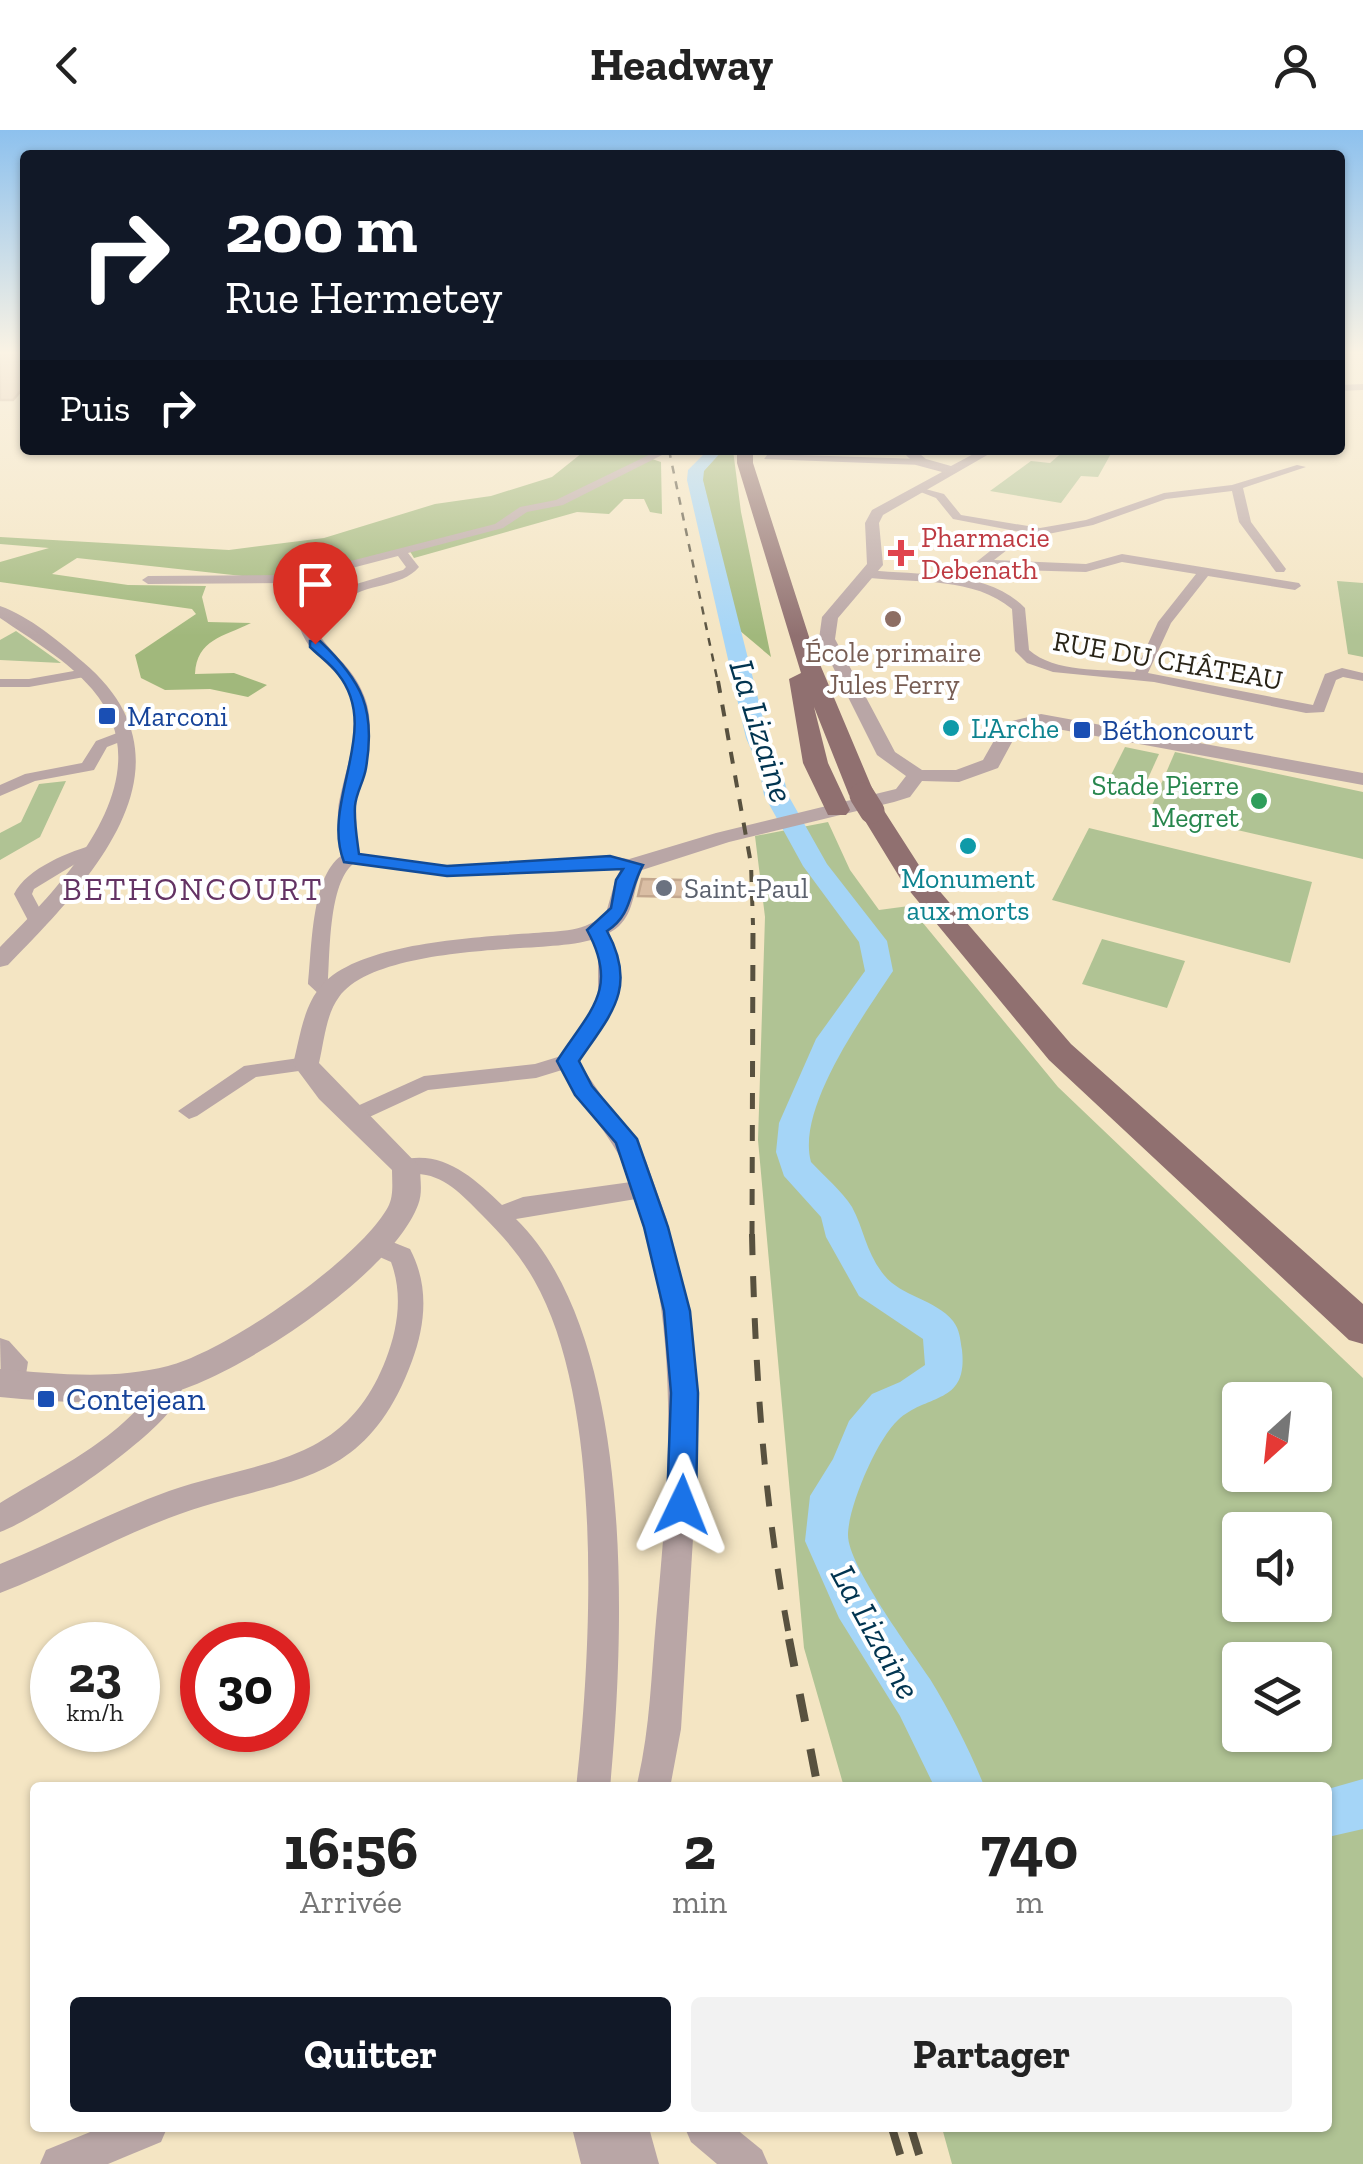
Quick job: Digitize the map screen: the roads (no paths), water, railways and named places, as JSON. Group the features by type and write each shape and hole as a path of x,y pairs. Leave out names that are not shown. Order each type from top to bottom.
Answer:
{"main road":[{"path":"745,455 800,642 870,802 913,876 1060,1052 1363,1328"},
{"path":"751,476 761,455"},
{"path":"800,642 808,746 831,812"}],"street":[{"path":"148,580 296,579 499,526 524,510 559,503 657,455"},
{"path":"781,455 922,462 950,470"},
{"path":"913,455 922,462"},
{"path":"980,455 922,490 885,506 873,518 875,564 830,617 827,639 887,755 917,775 959,776 991,764 1011,727 1031,720 1363,779"},
{"path":"967,584 982,563 1003,546 1040,532 1089,522 1164,496 1233,488 1300,467"},
{"path":"1233,488 1240,492 1245,522 1280,569"},
{"path":"922,490 940,496 958,516 969,521 1040,532"},
{"path":"305,619 331,614 338,609 338,600 348,592 407,573 413,567 401,552"},
{"path":"982,563 1086,568 1122,558 1295,586"},
{"path":"1140,676 1165,622 1204,571"},
{"name":"RUE DU CHÂTEAU","path":"870,574 967,584 1001,594 1018,608 1022,651 1032,660 1061,670 1140,676 1319,710 1330,678 1342,672 1363,677"},
{"path":"296,579 297,599 315,644 345,673 357,694 362,734 358,771 347,804 350,858"},
{"path":"0,611 85,673 109,700 124,734 126,776 97,849 70,889 0,960"},
{"path":"0,683 29,683 85,673"},
{"path":"0,791 30,777 88,768 101,744 124,734"},
{"path":"328,992 318,984 324,925 333,870 342,860 447,871 610,861 634,865 757,829 904,793 917,775"},
{"path":"38,922 25,902 23,894 28,886 74,857 97,849"},
{"path":"0,1350 14,1362 7,1384 172,1380 218,1361 343,1274 376,1244 406,1202 406,1167 385,1142 321,1088 306,1064 328,992 342,978 364,967 596,930 620,908 634,865"},
{"path":"352,1116 424,1083 536,1071 568,1061 607,1004 612,989 609,952 596,930"},
{"path":"568,1061 583,1090 626,1139 644,1189 677,1311 685,1393 682,1505 668,1698 654,1782"},
{"path":"189,1110 252,1071 306,1064"},
{"path":"406,1167 423,1162 444,1168 501,1215 552,1292 582,1367 596,1445 603,1706 594,1782"},
{"path":"501,1215 523,1206 644,1189"},
{"path":"0,1580 168,1505 326,1458 370,1424 394,1382 409,1324 413,1284 402,1256 376,1244"},
{"path":"0,1519 139,1426 169,1392 172,1380"},
{"path":"60,2164 137,2132"},
{"path":"593,2132 601,2164"},
{"path":"631,2132 639,2164"},
{"path":"711,2132 748,2164"}],"waterway":[{"name":"La Lizaine","path":"711,455 696,470 695,480 757,738 770,767 776,795 816,866 873,941 879,971 831,1039 795,1123 792,1152 796,1167 837,1212 843,1237 872,1286 941,1333 945,1372 914,1394 886,1406 863,1433 850,1469 831,1496 826,1541 855,1603 916,1700 958,1782"},
{"name":"La Lizaine","path":"1332,1812 1363,1804"}],"railway":[{"path":"670,455 718,683"},
{"path":"718,681 751,864 753,925"},
{"path":"752,1234 753,925"},
{"path":"752,1234 762,1439 790,1641"},
{"path":"789,1639 817,1782"},
{"path":"893,2132 903,2164"},
{"path":"912,2132 922,2164"}],"place":[{"name":"Pharmacie Debenath","path":"901,553"},
{"name":"École primaire Jules Ferry","path":"893,619"},
{"name":"Marconi","path":"107,716"},
{"name":"L'Arche","path":"951,728"},
{"name":"Béthoncourt","path":"1082,730"},
{"name":"Stade Pierre Megret","path":"1259,801"},
{"name":"Monument aux morts","path":"968,846"},
{"name":"Saint-Paul","path":"664,888"},
{"name":"Contejean","path":"46,1399"}],"district":[{"name":"BETHONCOURT","path":"193,889"}]}
